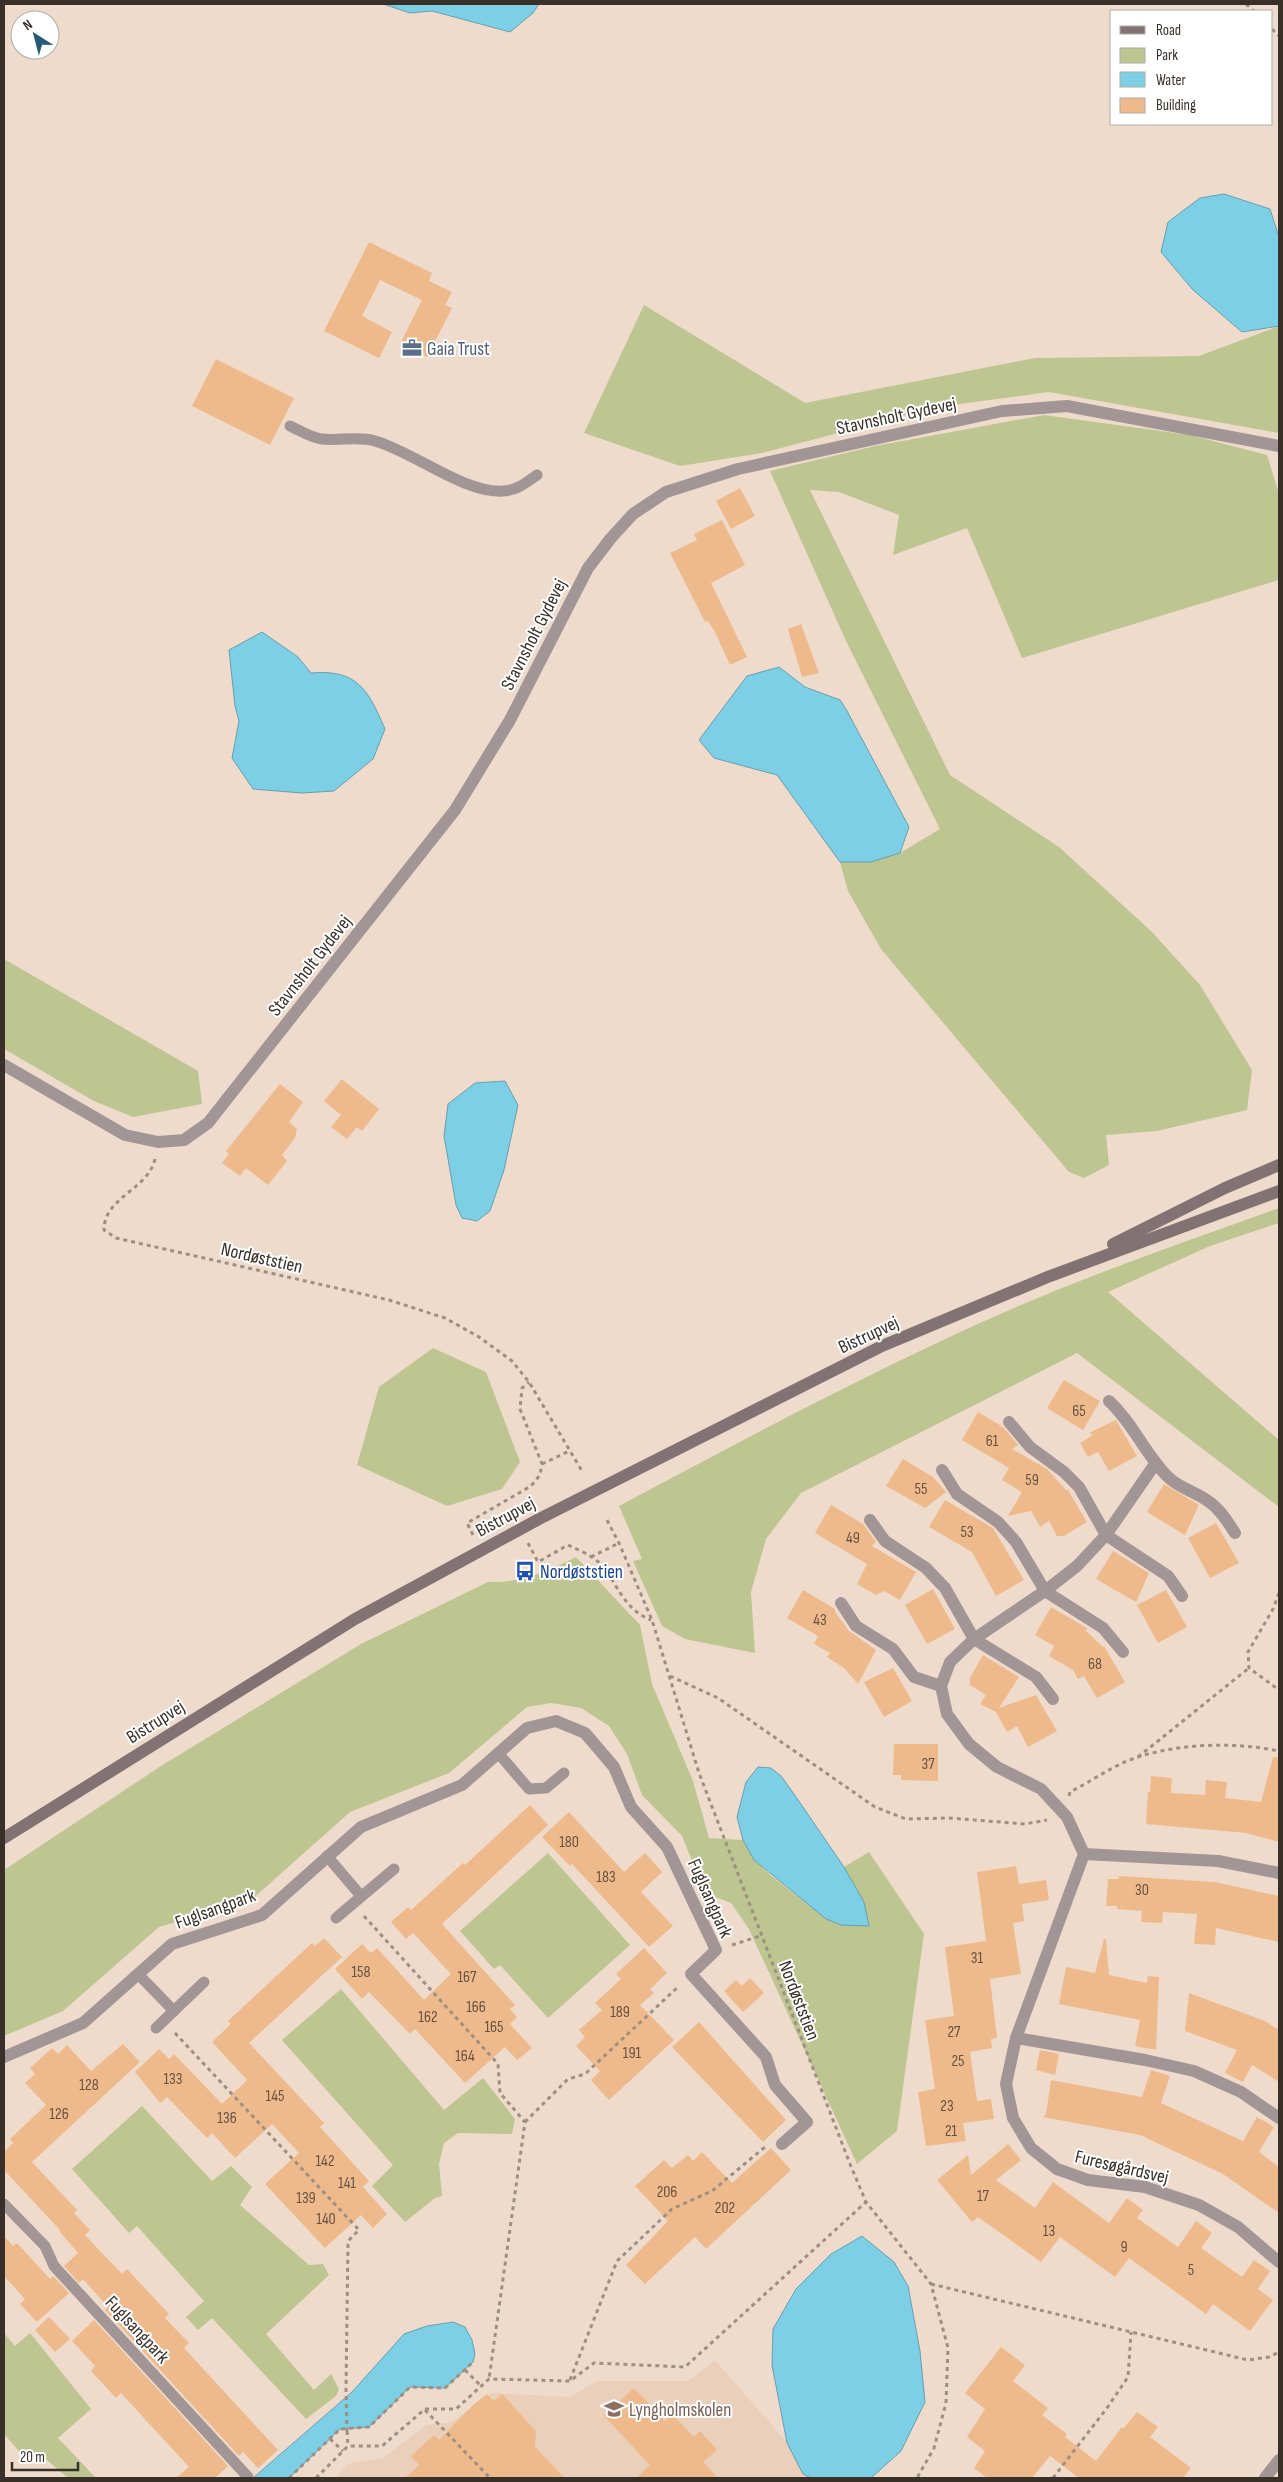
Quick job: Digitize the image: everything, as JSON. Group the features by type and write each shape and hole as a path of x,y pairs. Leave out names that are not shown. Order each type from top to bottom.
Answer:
{"main road":[{"name":"Bistrupvej","path":"1050,1276 1225,1188 1279,1165"},
{"name":"Bistrupvej","path":"4,1838 354,1619 520,1529 882,1346 1050,1276 1279,1191"}],"street":[{"name":"Stavnsholt Gydevej","path":"4,1065 125,1135 158,1142 184,1140 208,1123 455,810 510,720 588,568 633,514 666,492 738,469 992,413 1067,406 1279,446"},
{"path":"1109,1401 1122,1412 1155,1464 1170,1480 1208,1500 1221,1513 1235,1533"},
{"path":"1009,1422 1030,1447 1064,1472 1078,1488 1106,1534 1168,1576 1182,1596"},
{"path":"1155,1464 1106,1534 1077,1566 1045,1591 974,1640 950,1662 941,1686 947,1714 969,1744 997,1767 1041,1789 1067,1817 1084,1854 1218,1862 1279,1873"},
{"path":"942,1470 957,1494 998,1522 1016,1542 1045,1591 1104,1628 1122,1652"},
{"path":"870,1520 885,1541 926,1568 945,1588 974,1640 1036,1677 1053,1699"},
{"path":"841,1603 856,1626 893,1649 914,1677 941,1686"},
{"name":"Fuglsangpark","path":"4,2057 83,2023 172,1944 262,1915 361,1826 462,1785 527,1728 556,1721 585,1732 614,1767 631,1807 667,1848 716,1950 691,1974"},
{"name":"Furesøgårdsvej","path":"1084,1854 1016,2038 1006,2084 1013,2118 1031,2148 1058,2169 1088,2180 1145,2187 1199,2205 1238,2227 1279,2262"},
{"path":"691,1974 766,2057 775,2085 806,2122 782,2144"},
{"path":"1016,2038 1145,2060 1194,2071 1241,2092 1279,2118"},
{"path":"1265,2478 1279,2460"}],"lane":[{"path":"290,426 321,439 344,438 373,441 400,449 467,484 487,490 503,492 518,488 537,475"},
{"path":"498,1754 529,1789 546,1788 564,1772"},
{"path":"327,1856 357,1900"},
{"path":"336,1918 394,1869"},
{"path":"138,1974 174,2011"},
{"path":"160,2024 204,1982"},
{"name":"Fuglsangpark","path":"4,2204 45,2246 54,2266 248,2477"}],"path":[{"name":"Nordøststien","path":"158,1142 154,1163 141,1182 111,1208 104,1218 104,1230 116,1238 389,1300 445,1318 479,1337 512,1361 529,1382 582,1472"},
{"path":"480,1550 467,1524 531,1486 540,1474 542,1464 520,1409 522,1388 529,1382"},
{"path":"542,1464 568,1451"},
{"name":"Nordøststien","path":"606,1520 619,1543 652,1620 698,1773 760,1936 866,2202 931,2284 948,2348 946,2403 934,2448 917,2478"},
{"path":"520,1529 538,1562 568,1545 592,1557 604,1568 618,1593 631,1607 642,1616 652,1620"},
{"path":"592,1557 619,1543"},
{"path":"1249,1668 1248,1652 1273,1609 1279,1593"},
{"path":"1249,1668 1279,1690"},
{"path":"670,1676 718,1698 875,1807 906,1819 948,1818 1025,1824 1067,1817 1070,1792 1138,1757 1249,1668"},
{"path":"1138,1757 1192,1747 1229,1745 1248,1745 1279,1751"},
{"path":"357,1900 498,2064 500,2093 525,2122"},
{"path":"716,1950 760,1936"},
{"path":"316,2478 348,2446 382,2446 425,2409 456,2408 489,2379 525,2122 568,2079 585,2074 691,1974"},
{"path":"160,2024 359,2230 348,2242 346,2388 348,2446"},
{"path":"570,2381 617,2260 672,2209 712,2191 766,2146 782,2144"},
{"path":"489,2379 570,2381 594,2363 685,2367 866,2202"},
{"path":"931,2284 1248,2360 1269,2357 1279,2352"},
{"path":"1053,2478 1107,2408 1128,2377 1131,2332"},
{"path":"289,2478 340,2429 369,2427 410,2387 445,2388 473,2362"},
{"path":"465,2370 481,2386"},
{"path":"425,2409 490,2478"},
{"path":"330,2439 343,2451"}],"shaded area":[{"name":"Lyngholmskolen","path":"715,2360 818,2478 335,2478 350,2463 383,2458 426,2425 452,2422 492,2393 570,2397 597,2381 688,2381"}],"green space":[{"path":"644,305 805,403 1035,358 1199,356 1279,326 1279,433 1049,392 937,407 762,453 680,466 584,433"},
{"path":"1044,415 1190,435 1267,455 1279,494 1279,580 1022,658 967,528 893,555 899,515 839,492 810,490 950,775 1059,847 1151,931 1200,985 1252,1070 1247,1110 1157,1131 1106,1135 1109,1165 1084,1178 1069,1172 881,949 848,891 840,862 871,862 900,853 940,829 846,641 770,471 875,446"},
{"path":"4,959 198,1071 202,1104 133,1117 94,1101 4,1049"},
{"path":"1279,1208 1279,1223 1210,1246 1108,1292 1279,1440 1279,1507 1077,1353 801,1493 766,1539 751,1592 755,1653 685,1639 662,1626 633,1561 642,1559 619,1506 812,1405 958,1333 1074,1283"},
{"path":"433,1348 486,1372 520,1462 502,1489 447,1506 357,1465 379,1387"},
{"path":"576,1557 640,1625 652,1684 693,1781 709,1838 743,1840 754,1860 770,1875 826,1919 841,1925 864,1902 844,1867 869,1852 924,1934 897,2131 857,2164 749,1929 731,1903 705,1893 682,1836 642,1795 627,1754 609,1726 581,1708 551,1703 527,1707 449,1773 350,1812 250,1901 159,1927 63,2011 4,2036 4,1870 161,1766 361,1644 488,1582 512,1581 534,1576"},
{"path":"548,1853 630,1945 548,2018 500,1965 494,1969 460,1931"},
{"path":"341,1989 444,2110 483,2078 515,2119 512,2134 458,2133 444,2143 439,2164 442,2196 435,2198 405,2222 372,2186 393,2165 282,2040"},
{"path":"142,2106 212,2181 231,2166 252,2187 240,2205 309,2265 323,2264 329,2275 266,2334 314,2390 331,2374 339,2389 336,2396 306,2419 212,2318 198,2330 186,2317 204,2301 137,2226 129,2233 72,2169"},
{"path":"4,2333 15,2346 30,2333 91,2409 58,2438 96,2478 68,2478 40,2454 26,2459 4,2434"}],"water":[{"path":"383,4 539,4 533,13 510,32 432,11 410,13"},
{"path":"1224,194 1270,209 1279,237 1279,326 1242,332 1193,290 1161,252 1168,222 1200,198"},
{"path":"262,632 298,657 311,673 327,673 351,679 367,693 379,715 385,729 373,759 334,791 302,793 253,789 232,758 239,721 235,706 229,650"},
{"path":"779,667 805,687 840,700 846,709 909,827 900,853 871,862 840,862 777,775 714,758 699,740 747,676"},
{"path":"505,1081 518,1105 504,1170 490,1211 477,1221 462,1218 456,1205 444,1136 448,1104 475,1083"},
{"path":"758,1767 771,1768 781,1776 794,1794 844,1867 864,1902 869,1926 841,1925 826,1919 754,1860 743,1840 737,1817 746,1782"},
{"path":"862,2236 894,2262 908,2286 920,2351 925,2402 901,2451 871,2478 811,2478 803,2474 787,2443 772,2365 773,2329 796,2289 831,2254"},
{"path":"453,2322 465,2327 472,2340 475,2354 473,2362 445,2388 410,2387 369,2427 340,2429 289,2478 253,2478 352,2392 404,2334 427,2326"}],"building":[{"path":"369,242 432,273 429,281 452,292 445,305 452,308 427,357 400,344 422,300 380,280 362,316 392,332 379,358 324,331"},
{"path":"216,359 294,398 270,445 192,406"},
{"path":"740,488 755,516 731,529 716,501"},
{"path":"722,520 745,565 711,583 747,657 730,665 715,632 708,621 705,622 670,553 697,540 694,534"},
{"path":"801,624 819,673 802,677 788,629"},
{"path":"342,1079 379,1109 362,1131 357,1127 347,1139 331,1127 341,1115 324,1101"},
{"path":"280,1084 303,1102 289,1122 297,1129 295,1138 282,1155 287,1161 268,1185 246,1168 240,1176 222,1163 229,1154 226,1151"},
{"path":"1064,1380 1100,1401 1083,1430 1047,1408"},
{"path":"978,1412 1003,1427 1018,1445 1012,1449 1047,1469 1068,1490 1087,1522 1064,1536 1057,1536 1049,1521 1040,1527 1031,1511 1008,1516 1022,1492 1002,1480 1009,1468 962,1440"},
{"path":"1116,1420 1137,1456 1109,1471 1098,1452 1088,1457 1080,1443 1093,1435 1089,1433"},
{"path":"903,1459 933,1477 946,1492 925,1508 886,1486"},
{"path":"1164,1484 1199,1505 1185,1535 1147,1512"},
{"path":"945,1500 993,1528 1024,1580 996,1596 972,1552 929,1527"},
{"path":"831,1505 863,1524 876,1542 872,1546 916,1572 900,1600 884,1591 876,1595 857,1584 867,1564 815,1533"},
{"path":"1216,1523 1239,1563 1210,1578 1188,1538"},
{"path":"1113,1551 1149,1573 1136,1602 1096,1579"},
{"path":"933,1589 955,1629 927,1644 905,1605"},
{"path":"803,1590 835,1609 835,1612 849,1631 876,1650 858,1684 844,1668 827,1657 830,1653 814,1644 818,1636 787,1618"},
{"path":"1166,1590 1187,1627 1158,1643 1137,1605"},
{"path":"1051,1607 1087,1628 1086,1631 1104,1646 1125,1682 1097,1698 1084,1676 1078,1679 1073,1670 1049,1656 1054,1646 1035,1635"},
{"path":"983,1655 1019,1677 999,1708 1036,1695 1057,1731 1028,1747 1017,1726 1007,1732 996,1712 980,1704 986,1695 970,1685 970,1678"},
{"path":"893,1668 912,1701 884,1717 864,1682"},
{"path":"894,1744 938,1744 938,1781 901,1780 901,1775 893,1775"},
{"path":"1273,1757 1279,1758 1279,1842 1246,1833 1146,1824 1151,1776 1172,1778 1171,1793 1205,1795 1206,1780 1227,1782 1225,1798 1261,1802"},
{"path":"530,1805 548,1825 442,1924 515,2005 510,2009 517,2017 510,2024 532,2048 517,2060 505,2047 465,2083 415,2029 410,2034 369,1992 362,1999 335,1969 362,1944 371,1953 377,1948 424,2000 451,1974 413,1933 406,1939 391,1922 408,1907 411,1910 463,1863 465,1865"},
{"path":"569,1812 624,1872 645,1853 662,1872 641,1892 673,1926 649,1947 572,1864 570,1866 542,1837"},
{"path":"1016,1866 1019,1884 1046,1880 1049,1900 1022,1904 1024,1921 1013,1923 1021,1974 990,1979 997,2038 991,2039 992,2048 970,2052 977,2101 991,2099 994,2119 963,2123 966,2141 926,2146 918,2092 935,2089 925,2020 954,2016 945,1947 986,1941 977,1872"},
{"path":"1119,1876 1215,1882 1279,1896 1279,1942 1216,1928 1215,1945 1194,1944 1197,1914 1163,1912 1162,1923 1141,1922 1142,1911 1117,1909 1117,1906 1106,1906 1108,1879 1119,1879"},
{"path":"324,1938 342,1957 249,2043 324,2123 320,2127 369,2181 363,2187 387,2214 373,2228 361,2215 325,2248 265,2184 299,2153 272,2124 235,2158 212,2133 207,2138 167,2097 160,2103 135,2072 159,2049 169,2059 174,2054 222,2104 247,2080 212,2042 231,2024 228,2021 312,1943 315,1946"},
{"path":"1104,1939 1106,1939 1109,1975 1147,1983 1148,1976 1159,1977 1156,2050 1135,2046 1140,2020 1059,2004 1066,1967 1095,1973"},
{"path":"644,1948 667,1973 650,1989 654,1993 640,2005 674,2040 609,2100 591,2080 600,2071 576,2046 585,2037 579,2030 602,2010 595,2003 621,1979 616,1974"},
{"path":"750,1978 764,1993 743,2012 724,1991 736,1980 742,1986"},
{"path":"1189,1993 1265,2021 1279,2030 1279,2082 1252,2065 1243,2082 1225,2073 1237,2050 1185,2031"},
{"path":"699,2022 786,2120 763,2142 672,2047"},
{"path":"123,2044 140,2062 32,2162 77,2210 74,2213 90,2230 85,2235 122,2274 127,2269 169,2314 165,2318 189,2343 184,2348 278,2450 258,2468 243,2452 239,2456 105,2310 108,2307 83,2279 79,2283 64,2266 78,2253 60,2230 4,2170 4,2152 13,2143 10,2139 46,2105 25,2083 35,2074 30,2068 52,2048 58,2054 67,2045 91,2071"},
{"path":"1040,2050 1059,2054 1055,2075 1036,2070"},
{"path":"1151,2070 1170,2076 1161,2103 1243,2141 1257,2117 1274,2127 1259,2152 1279,2167 1279,2213 1223,2174 1140,2135 1043,2117 1046,2114 1051,2080 1142,2097"},
{"path":"1008,2144 1021,2160 996,2180 1035,2208 1053,2182 1109,2223 1127,2198 1143,2210 1137,2218 1178,2247 1196,2221 1212,2233 1201,2248 1242,2277 1254,2260 1270,2271 1258,2289 1273,2300 1250,2331 1213,2304 1206,2314 1129,2258 1115,2277 1060,2237 1041,2262 978,2217 972,2222 937,2180 968,2155 971,2175"},
{"path":"771,2148 791,2170 706,2249 695,2237 645,2284 626,2265 668,2221 635,2186 664,2160 672,2168 688,2155 693,2161 702,2152 732,2183"},
{"path":"4,2236 13,2246 17,2243 50,2279 53,2276 69,2293 37,2322 20,2304 25,2299 4,2276"},
{"path":"49,2317 70,2339 55,2352 35,2330"},
{"path":"94,2320 228,2466 215,2478 176,2478 189,2467 121,2393 116,2398 91,2371 95,2366 72,2341"},
{"path":"1001,2347 1025,2365 1013,2381 1048,2408 1042,2415 1067,2434 1065,2437 1096,2461 1122,2427 1123,2429 1137,2412 1158,2427 1150,2437 1191,2468 1183,2478 1079,2478 1050,2456 1032,2478 987,2478 974,2468 985,2451 967,2437 985,2409 965,2393"},
{"path":"634,2388 665,2421 672,2414 694,2437 700,2431 717,2450 703,2462 718,2478 636,2478 650,2465 604,2416"},
{"path":"487,2394 494,2401 502,2394 536,2431 535,2447 565,2478 405,2478 419,2465 411,2456 434,2435 439,2440 473,2405"}],"place":[{"name":"Gaia Trust","path":"412,348"},
{"name":"Nordøststien","path":"525,1571"},
{"name":"Lyngholmskolen","path":"614,2409"}]}
